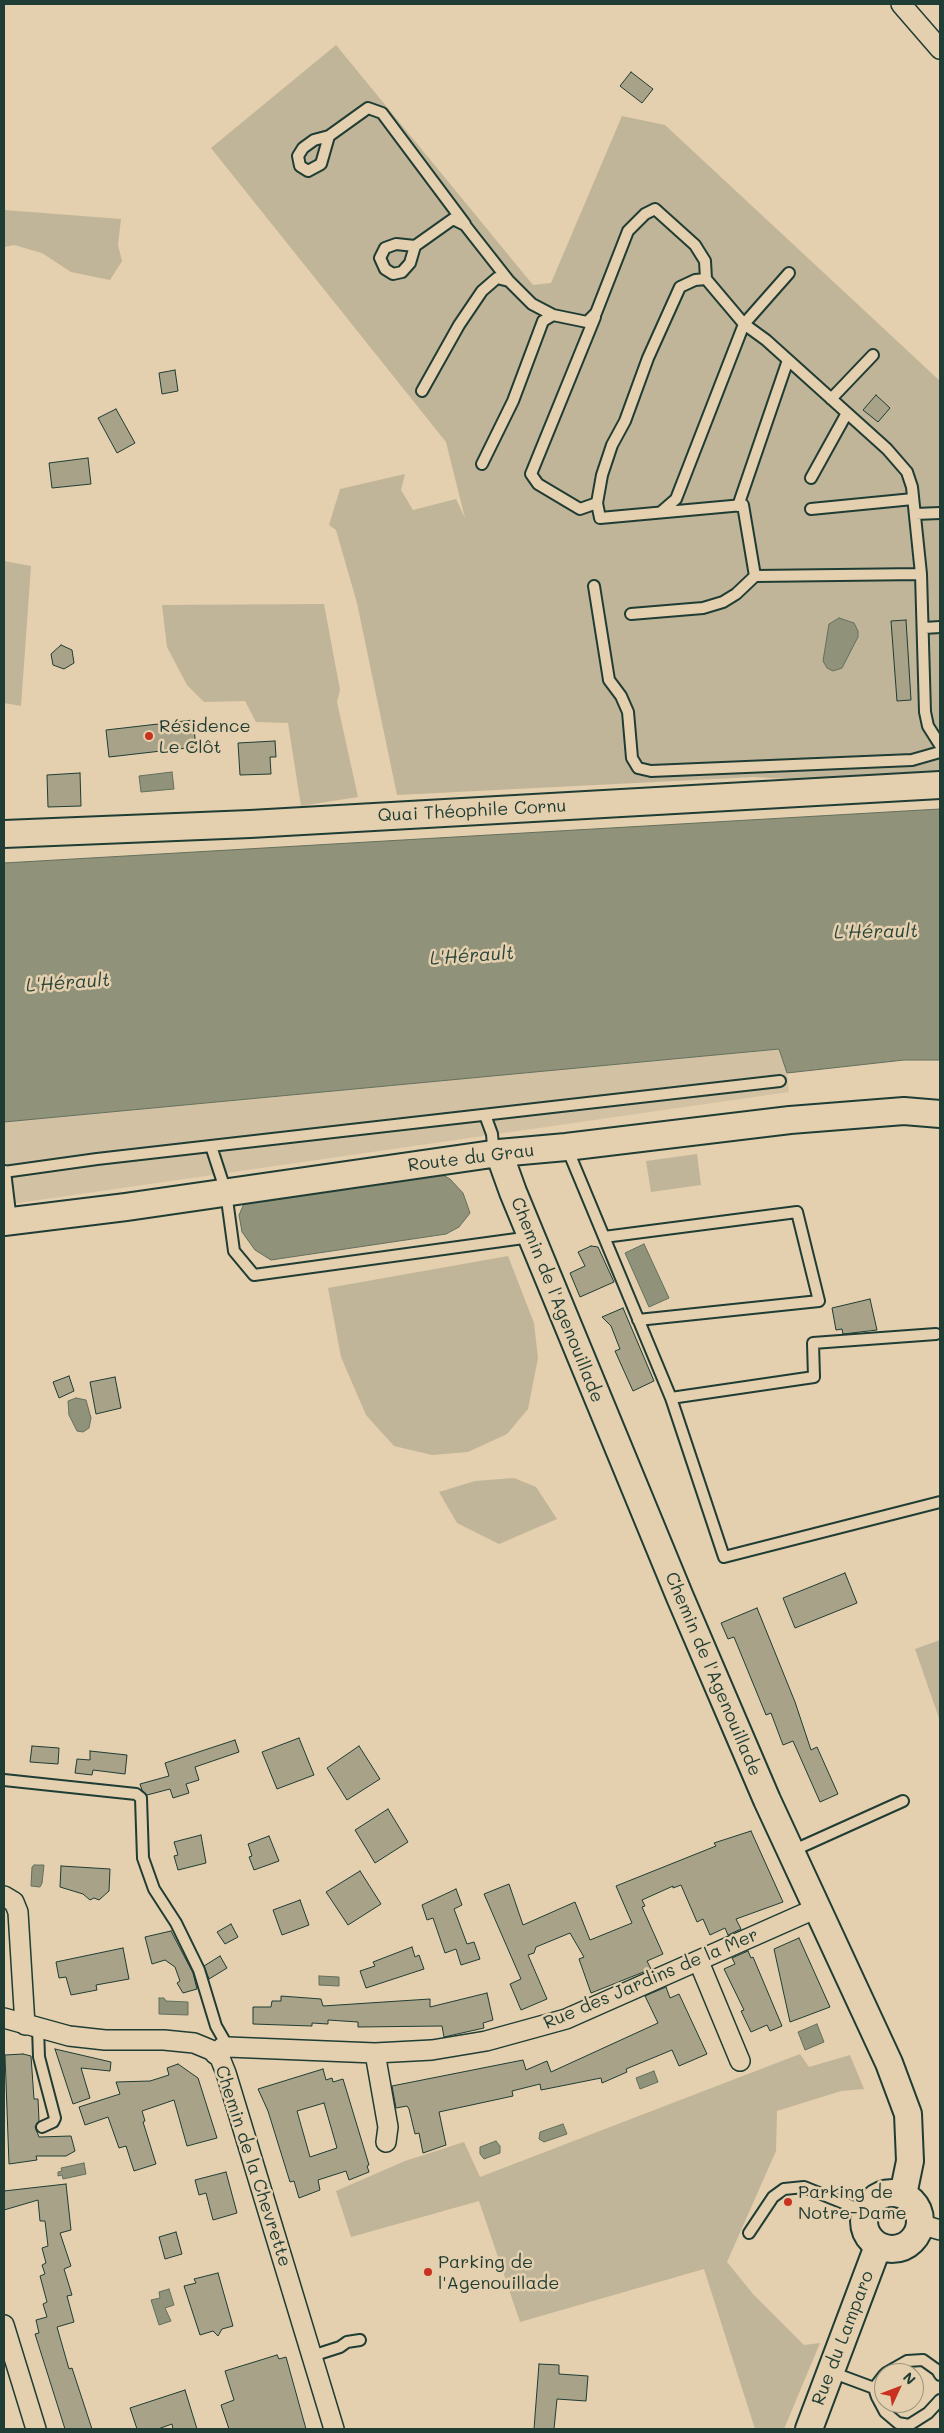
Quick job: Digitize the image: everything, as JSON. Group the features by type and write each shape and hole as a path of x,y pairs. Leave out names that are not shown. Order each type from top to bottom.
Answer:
{"street":[{"path":"901,4 940,49"},
{"name":"Quai Théophile Cornu","path":"4,834 260,823 940,784"},
{"name":"Route du Grau","path":"7,1221 499,1153 566,1147 790,1120 904,1111 940,1114"},
{"name":"Chemin de l'Agenouillade","path":"499,1153 531,1237 680,1597 791,1851 889,2063 908,2114 910,2161 903,2195"},
{"path":"4,1896 14,1902 18,1912 31,2026"},
{"name":"Rue des Jardins de la Mer","path":"221,2050 375,2052 432,2050 486,2041 566,2019 699,1962 817,1908"},
{"path":"699,1962 740,2061"},
{"name":"Chemin de la Chevrette","path":"4,2018 69,2036 105,2040 164,2040 221,2050 226,2073 334,2429"},
{"path":"375,2052 388,2126 386,2142"},
{"path":"893,2193 903,2195 911,2200 930,2227 919,2232 909,2244 891,2250 878,2246 869,2238 865,2230 866,2212 874,2199 893,2193"},
{"name":"Rue du Lamparo","path":"809,2429 878,2246"},
{"path":"4,2324 36,2429"}],"lane":[{"path":"329,136 368,108 382,113 465,225 509,281 532,304 553,315 587,322 596,313"},
{"path":"596,503 580,509 538,484 531,474 628,231 645,214 655,210 695,245 705,261 706,279 744,324 788,360 887,449 907,472 914,499 921,574 925,712 928,726 940,745"},
{"path":"415,246 453,219 465,225"},
{"path":"660,512 676,499 744,324 789,274"},
{"path":"422,391 459,325 482,291 497,278 509,281"},
{"path":"706,279 695,280 680,287 648,358 625,421 612,445 602,474 596,503 600,518 743,505 755,576"},
{"path":"482,464 513,401 543,321 553,315"},
{"path":"831,399 873,355"},
{"path":"738,506 788,360"},
{"path":"811,478 847,413"},
{"path":"811,509 914,499"},
{"path":"915,514 940,513"},
{"path":"631,614 709,606 736,594 755,576 921,574"},
{"path":"594,586 609,680 621,696 628,712 632,758 638,768 651,771 912,760 940,752"},
{"path":"924,628 940,627"},
{"path":"7,1221 4,1171 780,1081"},
{"path":"485,1115 494,1146 499,1153"},
{"path":"211,1146 226,1192 234,1251 254,1275 531,1237"},
{"path":"566,1147 671,1398 724,1557 940,1502"},
{"path":"604,1236 797,1212 819,1301 638,1320"},
{"path":"671,1398 814,1377 813,1343 936,1334"},
{"path":"4,1780 136,1794 141,1798 143,1858 154,1889 176,1923 198,1970 216,2026 221,2050"},
{"path":"791,1851 903,1801"},
{"path":"31,2026 55,2118 53,2122 42,2127"},
{"path":"749,2233 773,2197 784,2189 804,2187 866,2212"},
{"path":"312,2356 340,2347 347,2342 360,2340"},
{"path":"904,2363 923,2360 937,2370 940,2375"},
{"path":"831,2372 874,2388"},
{"path":"885,2413 898,2424 909,2425 928,2413 940,2400"}],"shaded area":[{"path":"336,45 533,285 551,283 622,116 665,125 940,381 940,773 825,781 754,777 397,795 357,603 336,530 329,525 340,489 405,474 401,490 413,510 456,499 465,518 446,442 211,148"},
{"path":"4,210 121,219 118,245 122,261 110,280 71,272 42,253 14,245 4,247"},
{"path":"4,561 31,566 21,706 4,703"},
{"path":"324,604 340,690 337,702 358,797 301,806 288,723 256,722 245,701 204,702 187,685 167,647 162,605"},
{"path":"779,1049 787,1073 789,1092 4,1205 4,1122"},
{"path":"697,1154 701,1185 651,1192 646,1161"},
{"path":"508,1256 534,1323 538,1358 528,1409 507,1434 468,1452 432,1455 394,1446 366,1415 341,1357 328,1288"},
{"path":"514,1478 536,1487 557,1519 499,1544 457,1523 439,1492 475,1481"},
{"path":"940,1640 940,1721 915,1649"},
{"path":"800,2054 809,2067 850,2055 864,2089 841,2091 777,2111 776,2151 727,2262 753,2294 804,2345 820,2343 784,2429 755,2429 704,2269 520,2322 479,2201 351,2237 336,2191 405,2161 464,2142 480,2177"}],"water":[{"path":"839,618 854,623 858,631 858,637 842,668 833,671 827,668 823,661 829,624"},
{"path":"172,772 174,789 141,792 139,776"},
{"name":"L'Hérault","path":"940,809 940,1060 904,1060 787,1073 779,1049 4,1122 4,863"},
{"path":"439,1173 450,1179 463,1193 470,1213 459,1227 446,1234 271,1260 255,1250 242,1232 239,1215 246,1199"},
{"path":"644,1244 669,1298 649,1307 625,1253"},
{"path":"76,1398 86,1400 91,1418 89,1428 83,1432 77,1431 69,1415 68,1401"},
{"path":"34,1865 44,1865 40,1887 31,1886 32,1867"},
{"path":"319,1976 339,1977 339,1986 319,1985"},
{"path":"159,1998 164,1998 166,2001 188,2002 188,2015 159,2014"},
{"path":"817,2024 824,2042 805,2050 798,2032"},
{"path":"654,2071 658,2082 640,2089 636,2078"},
{"path":"563,2124 567,2134 544,2142 539,2139 540,2132"},
{"path":"496,2141 500,2146 500,2153 484,2159 480,2154 480,2147"},
{"path":"84,2163 86,2174 63,2179 62,2175 58,2176 58,2172 62,2171 61,2168"},
{"path":"169,2289 174,2305 165,2308 171,2321 159,2325 151,2300 160,2298 159,2292"}],"building":[{"path":"631,72 653,89 642,103 620,86"},
{"path":"175,370 178,391 162,394 159,373"},
{"path":"876,395 890,408 878,422 863,410"},
{"path":"116,409 135,443 117,453 98,418"},
{"path":"88,458 91,484 52,488 49,463"},
{"path":"906,620 911,700 897,701 891,621"},
{"path":"61,645 72,650 74,663 64,669 53,665 51,654"},
{"path":"193,720 196,747 109,757 106,730"},
{"path":"275,741 276,757 270,757 271,774 240,775 238,743"},
{"path":"80,773 81,806 48,807 47,775"},
{"path":"591,1246 598,1247 614,1282 580,1297 570,1273 585,1266 578,1252"},
{"path":"870,1299 877,1330 843,1334 842,1329 836,1330 832,1308"},
{"path":"623,1308 654,1381 633,1391 615,1351 620,1349 611,1326 602,1317"},
{"path":"69,1376 74,1391 59,1398 53,1382"},
{"path":"115,1377 121,1408 96,1414 90,1382"},
{"path":"845,1573 857,1603 795,1628 783,1598"},
{"path":"757,1608 795,1702 811,1750 817,1747 838,1794 820,1802 793,1741 783,1745 771,1713 766,1715 734,1637 728,1639 721,1623"},
{"path":"299,1738 314,1775 277,1789 262,1752"},
{"path":"235,1740 239,1752 195,1767 199,1780 186,1784 189,1793 173,1798 170,1789 147,1795 142,1790 140,1784 169,1776 165,1763"},
{"path":"32,1746 59,1748 58,1764 30,1762"},
{"path":"359,1746 380,1779 347,1800 327,1768"},
{"path":"90,1751 127,1755 125,1774 93,1770 92,1775 75,1773 77,1759 90,1760"},
{"path":"388,1809 408,1842 375,1863 355,1830"},
{"path":"751,1831 783,1902 736,1919 741,1929 728,1935 725,1928 710,1935 703,1919 697,1922 681,1885 673,1888 673,1886 642,1900 645,1906 642,1907 663,1954 647,1961 651,1969 591,1993 579,1959 584,1957 570,1933 536,1947 534,1953 528,1955 547,1999 521,2010 510,1984 521,1979 484,1894 509,1884 523,1925 575,1902 590,1940 632,1923 616,1886 716,1846 714,1843"},
{"path":"201,1835 206,1863 178,1870 174,1856 178,1855 174,1842"},
{"path":"269,1836 279,1861 254,1870 249,1857 252,1856 248,1844"},
{"path":"61,1866 110,1869 109,1891 99,1900 94,1898 90,1900 83,1894 60,1887"},
{"path":"360,1871 381,1904 348,1925 326,1892"},
{"path":"456,1889 462,1905 454,1909 467,1944 474,1942 480,1959 461,1965 456,1949 445,1953 433,1918 427,1920 422,1905"},
{"path":"300,1900 309,1925 282,1935 273,1910"},
{"path":"231,1924 238,1937 225,1944 217,1932"},
{"path":"171,1931 193,1973 197,1989 183,1993 177,1983 180,1981 175,1967 165,1960 152,1964 145,1937"},
{"path":"799,1938 830,2007 790,2022 774,1949"},
{"path":"412,1947 415,1957 419,1955 424,1969 366,1988 360,1971 375,1966 373,1962"},
{"path":"123,1948 129,1979 96,1985 97,1990 71,1995 66,1977 59,1978 56,1962"},
{"path":"748,1951 751,1958 753,1957 782,2026 770,2031 767,2025 751,2032 741,2011 744,2010 724,1969 735,1964 732,1958"},
{"path":"220,1956 227,1968 209,1979 204,1966"},
{"path":"666,1987 670,1998 679,1994 707,2054 679,2066 672,2050 626,2069 627,2072 602,2083 601,2078 541,2090 540,2084 512,2091 513,2096 439,2112 446,2145 423,2153 419,2133 415,2134 409,2109 407,2106 396,2108 392,2086 523,2060 526,2070 547,2061 551,2072 658,2023 645,1996"},
{"path":"487,1993 493,2020 483,2023 484,2028 444,2037 442,2026 358,2027 358,2022 328,2020 328,2024 312,2023 312,2026 253,2024 253,2007 271,2007 272,2001 281,2001 281,1996 321,1999 323,2006 430,1999 430,2007"},
{"path":"55,2049 111,2062 110,2071 81,2068 90,2098 73,2104"},
{"path":"23,2054 31,2056 34,2099 38,2099 39,2121 35,2127 39,2137 71,2136 75,2151 66,2156 36,2156 37,2160 9,2164 5,2055"},
{"path":"178,2064 198,2078 217,2138 187,2146 174,2100 142,2111 145,2121 143,2122 156,2164 134,2171 126,2146 119,2148 108,2117 85,2125 79,2107 120,2094 116,2082 150,2081 169,2075 167,2068"},
{"path":"323,2069 326,2080 332,2078 333,2082 343,2079 369,2165 367,2166 369,2172 349,2180 346,2171 318,2180 320,2190 299,2198 294,2181 290,2182 268,2111 258,2089","holes":["324,2103 337,2148 310,2157 297,2111"]},
{"path":"226,2172 237,2213 213,2220 206,2193 199,2195 195,2180"},
{"path":"66,2184 71,2230 60,2233 71,2266 64,2269 72,2295 67,2296 74,2322 57,2327 69,2369 72,2368 92,2429 65,2429 35,2334 39,2333 36,2320 47,2317 43,2304 47,2302 40,2276 45,2274 42,2265 46,2263 42,2248 48,2246 45,2221 40,2221 38,2200 4,2210 4,2191"},
{"path":"176,2232 182,2254 165,2259 159,2237"},
{"path":"218,2273 233,2326 222,2329 218,2336 213,2331 200,2335 184,2286 196,2283 194,2279"},
{"path":"277,2355 279,2359 286,2357 306,2429 229,2429 221,2405 234,2400 225,2371"},
{"path":"539,2364 559,2365 559,2374 588,2376 586,2401 557,2399 554,2429 534,2429"},
{"path":"185,2390 197,2429 173,2429 172,2424 158,2429 137,2429 130,2408"}],"place":[{"name":"Résidence Le Clôt","path":"149,736"},
{"name":"Parking de Notre-Dame","path":"788,2202"},
{"name":"Parking de l'Agenouillade","path":"428,2272"}]}
